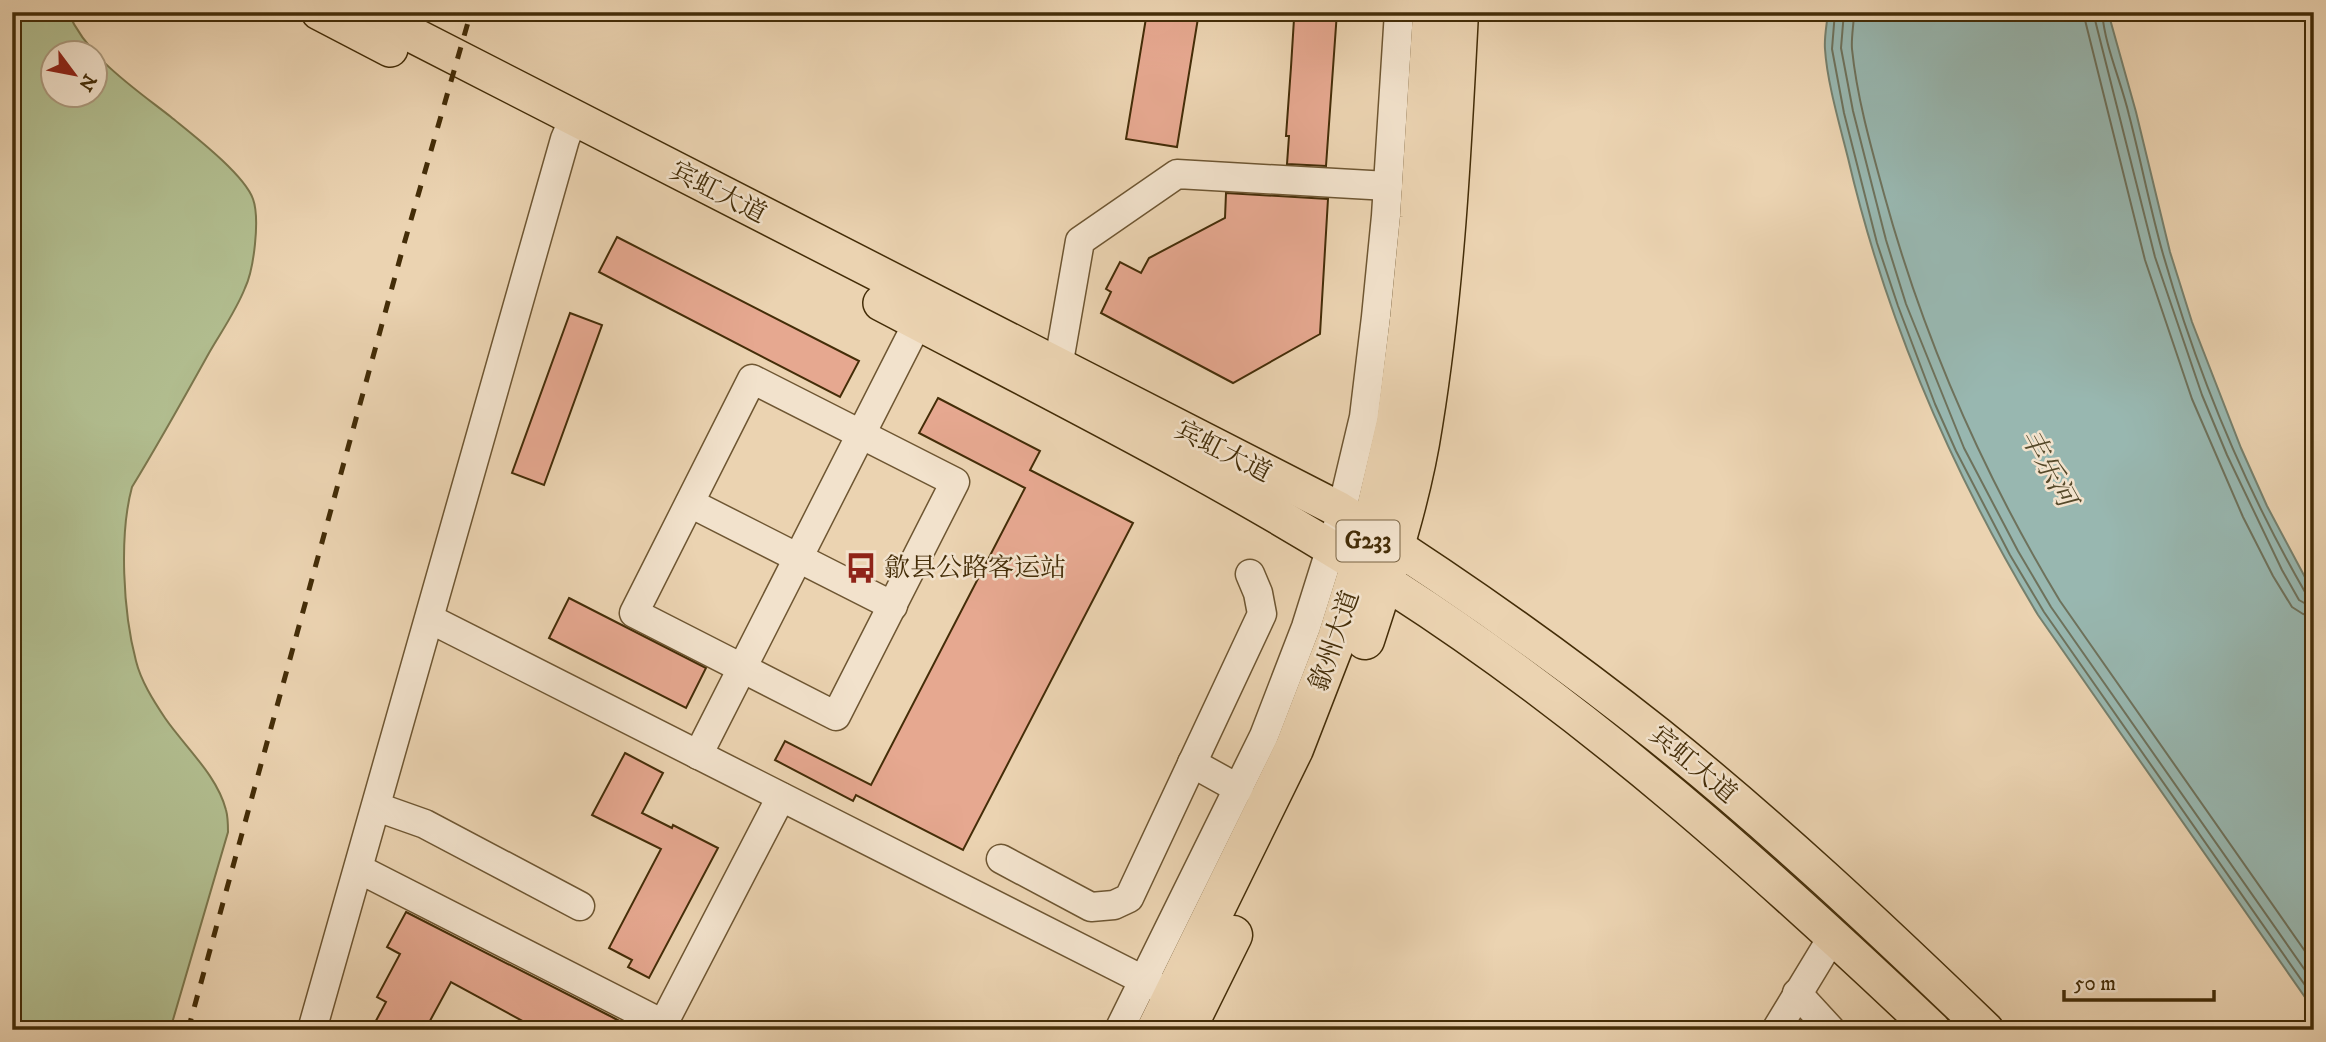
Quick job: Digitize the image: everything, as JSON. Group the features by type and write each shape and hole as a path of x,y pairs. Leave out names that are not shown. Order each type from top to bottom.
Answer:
{"highway":[{"name":"歙州大道","path":"1156,1030 1294,749 1338,638 1369,529 1396,422 1409,320 1420,205 1432,12"},
{"name":"歙州大道","path":"1369,529 1423,426 1447,207 1459,12"}],"main road":[{"name":"宾虹大道","path":"318,12 569,129 1058,367 1369,529 1538,643 1657,735 1761,821 1986,1030"},
{"name":"宾虹大道","path":"368,12 569,129 918,323 1241,494 1359,565 1516,672 1635,763 1728,841 1933,1030"}],"street":[{"path":"1369,529 1364,416 1388,186 1399,12"},
{"path":"312,1030 569,129"},
{"path":"1058,367 1080,240 1177,174 1388,186"},
{"path":"698,755 918,323"},
{"path":"752,379 955,482 836,716 634,613 690,503 752,379"},
{"path":"690,503 893,606"},
{"path":"1119,1030 1168,1001 1239,789 1286,682 1359,565"},
{"path":"1002,859 1091,906 1103,907 1129,898 1262,614 1250,573"},
{"path":"430,619 781,796 1168,1001"},
{"path":"1192,763 1239,789"},
{"path":"359,869 662,1027 781,796"},
{"path":"377,807 425,824 580,906"},
{"path":"1776,1030 1833,936"},
{"path":"1797,993 1831,1030"}],"green space":[{"path":"12,12 68,12 83,38 38,38 38,108 108,108 108,66 217,155 248,189 255,208 255,244 245,288 132,487 125,528 124,574 128,620 138,668 165,718 215,785 222,797 228,818 228,832 170,1030 12,1030"}],"water":[{"name":"丰乐河","path":"1828,12 2108,12 2170,252 2192,322 2241,448 2267,506 2314,594 2314,1010 2038,615 1977,506 1950,451 1902,337 1864,219 1828,75 1825,44"}],"building":[{"path":"1147,12 1199,12 1177,147 1126,139"},
{"path":"1298,12 1337,12 1326,166 1287,164 1289,136 1286,136 1294,19 1297,19"},
{"path":"1226,193 1328,199 1320,334 1233,383 1101,313 1111,292 1106,289 1120,262 1141,273 1149,258 1225,218"},
{"path":"617,237 859,361 840,397 599,272"},
{"path":"570,313 602,325 544,485 512,473"},
{"path":"938,398 1040,451 1030,470 1133,523 963,850 856,795 853,801 775,760 785,741 871,785 1025,488 919,433"},
{"path":"569,598 706,668 686,708 549,638"},
{"path":"625,753 663,773 642,813 718,848 649,978 628,967 632,960 609,948 661,849 592,815"},
{"path":"406,912 636,1030 539,1030 451,982 425,1030 371,1030 386,1002 377,997 400,954 387,947"}],"railway":[{"path":"188,1030 404,244 471,12"}],"place":[{"name":"歙县公路客运站","path":"861,568"}]}
